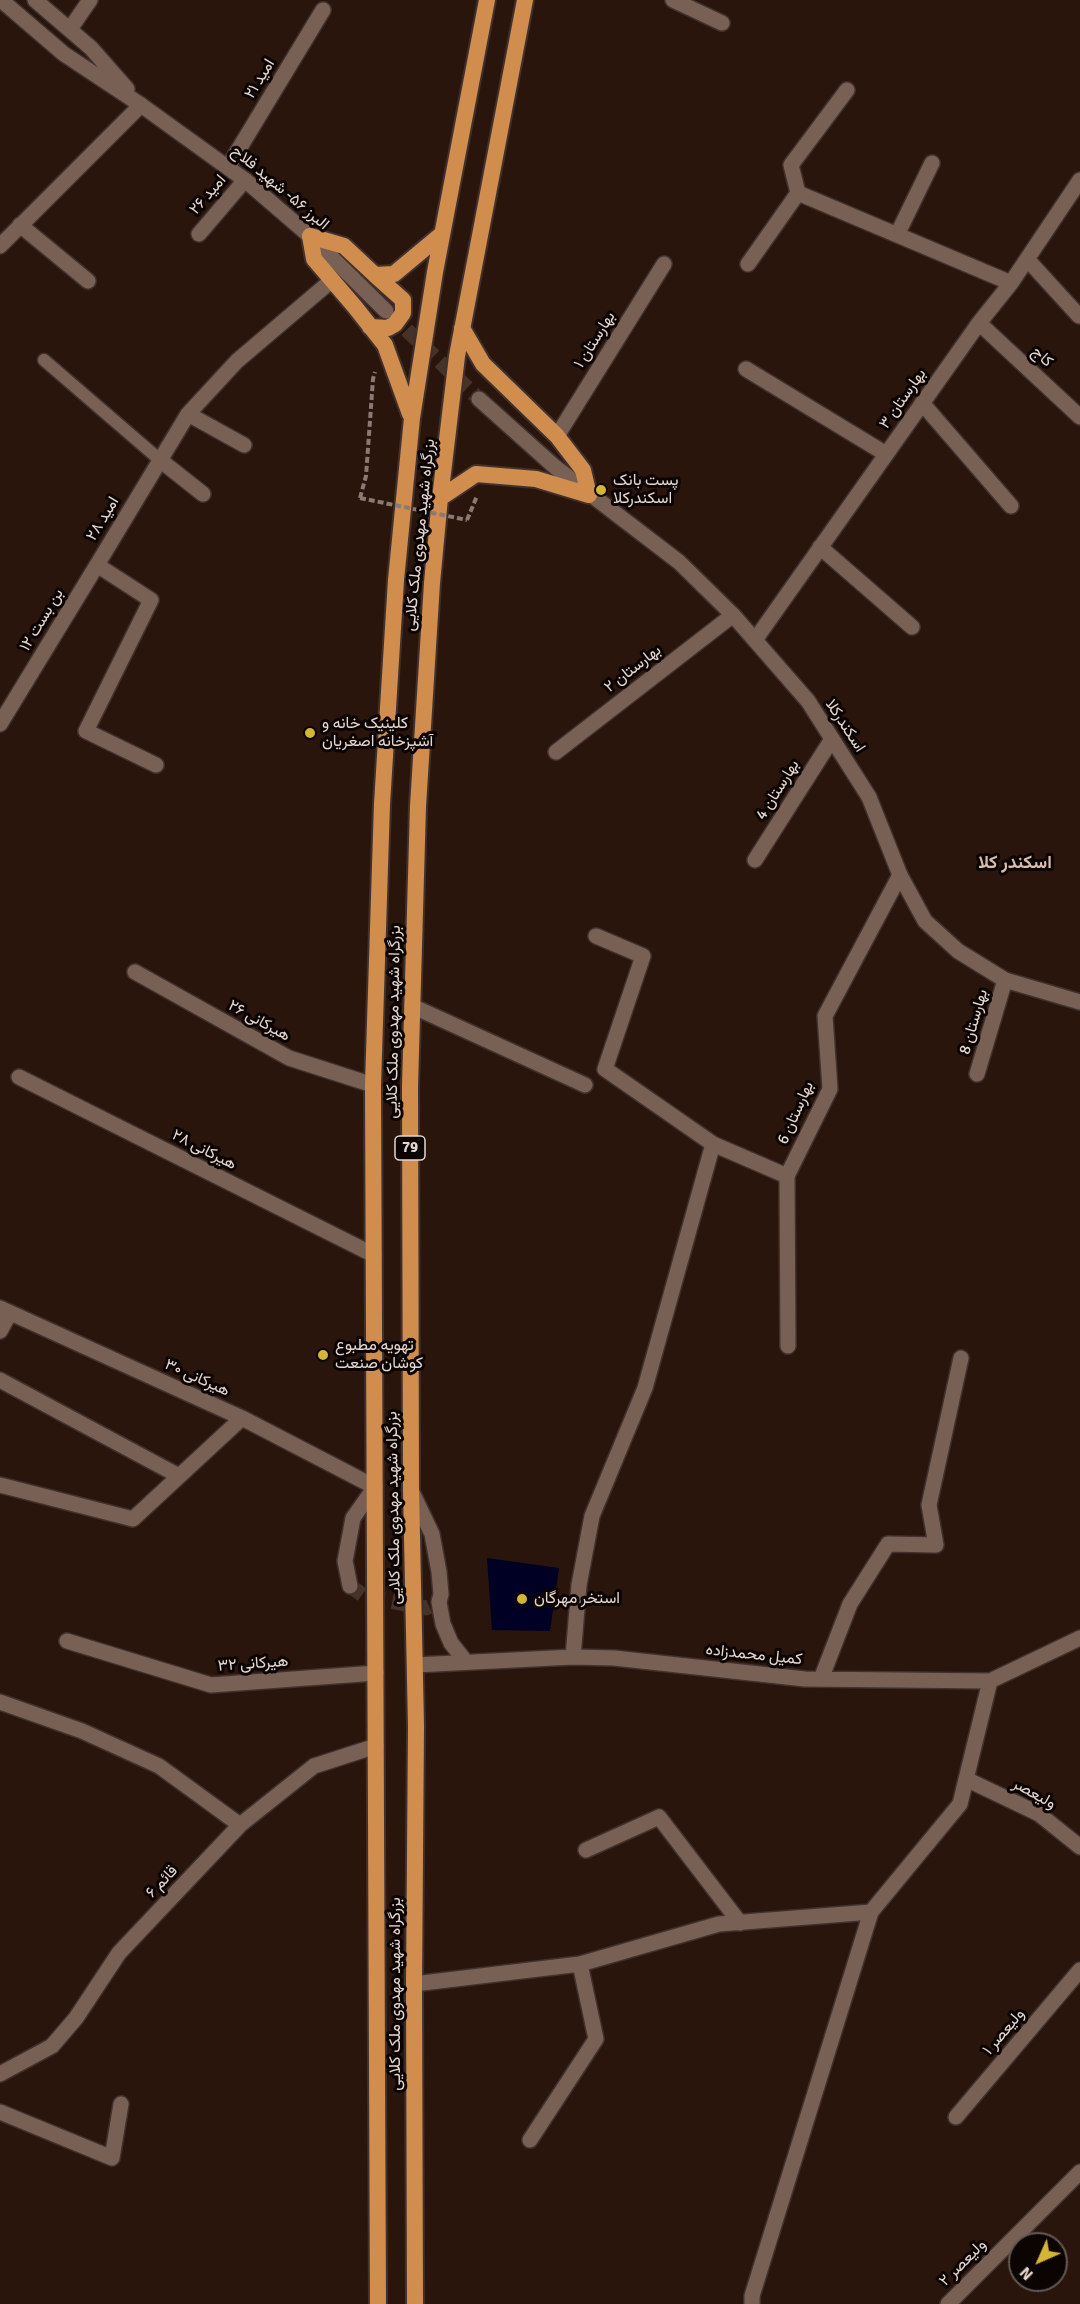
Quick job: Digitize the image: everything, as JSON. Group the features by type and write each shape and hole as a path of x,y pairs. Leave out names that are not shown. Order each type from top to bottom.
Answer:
{"highway":[{"name":"بزرگراه شهید مهدوی ملک کلایی","path":"378,2304 373,1085 377,931 388,688 396,580 421,351 488,0"},
{"name":"بزرگراه شهید مهدوی ملک کلایی","path":"415,2304 414,1665 411,1490 412,1006 424,702 440,498 462,328 525,0"},
{"path":"375,275 394,274 442,234"},
{"path":"370,327 388,328 395,324 403,313 403,300 344,246 310,236 314,259 331,281 385,345 412,417"},
{"path":"462,328 483,364 557,436 583,470 589,495"},
{"path":"440,498 476,474 536,479 589,495"}],"street":[{"name":"البرز ۵۶- شهید فلاح","path":"2,0 64,54 228,166 310,236 386,310"},
{"name":"البرز ۵۶- شهید فلاح","path":"35,0 91,48 141,105"},
{"path":"70,29 90,0"},
{"path":"673,0 722,23"},
{"name":"امید ۲۱","path":"228,166 323,10"},
{"path":"748,264 798,193 791,165 847,90"},
{"path":"0,246 141,105"},
{"path":"897,235 932,163"},
{"name":"امید ۲۶","path":"199,234 245,180"},
{"name":"بهارستان ۳","path":"755,640 979,323 1011,283 1079,184"},
{"path":"798,193 1011,283"},
{"path":"21,225 88,281"},
{"path":"1027,259 1079,316"},
{"name":"بهارستان ۱","path":"557,436 664,264"},
{"name":"امید ۲۸","path":"156,765 86,731 151,600 97,565 188,414 237,361 331,281"},
{"name":"کاج","path":"979,323 1080,417"},
{"path":"746,369 886,454"},
{"name":"اسکندرکلا","path":"479,399 589,495 679,562 733,615 808,701 869,797 900,875 925,921 958,951 1005,980 1080,1002"},
{"path":"922,403 1011,506"},
{"path":"188,414 244,446"},
{"path":"160,460 203,494"},
{"path":"820,547 912,627"},
{"name":"بن بست ۱۲","path":"0,724 97,565"},
{"name":"بهارستان ۲","path":"556,752 733,615"},
{"name":"بهارستان 4","path":"755,860 832,739"},
{"name":"بهارستان 6","path":"788,1346 787,1176 830,1089 825,1016 900,875"},
{"path":"596,936 643,956 605,1069 713,1144 787,1176"},
{"name":"هیرکانی ۲۶","path":"135,972 289,1058 373,1085"},
{"name":"بهارستان 8","path":"977,1074 1005,980"},
{"path":"412,1006 585,1085"},
{"name":"هیرکانی ۲۸","path":"19,1077 374,1255"},
{"path":"573,1657 579,1585 592,1516 645,1388 713,1144"},
{"path":"0,1331 5,1311"},
{"name":"هیرکانی ۳۰","path":"5,1311 242,1418 375,1487"},
{"path":"821,1679 850,1605 888,1544 936,1545 929,1505 961,1358"},
{"path":"0,1380 179,1476"},
{"path":"1,1487 134,1519 242,1418"},
{"path":"350,1586 345,1561 353,1518 375,1487"},
{"path":"411,1490 432,1534 439,1572 441,1594 438,1602 443,1624 452,1643 466,1662"},
{"name":"کمیل محمدزاده","path":"414,1665 573,1657 614,1658 821,1679 990,1681 1080,1638"},
{"name":"هیرکانی ۳۲","path":"67,1641 211,1685 376,1673"},
{"path":"752,2304 752,2296 871,1911 960,1804 990,1681"},
{"path":"0,1702 82,1731 159,1766 240,1826"},
{"name":"قائم ۶","path":"0,2074 52,2046 76,2018 119,1953 240,1826 314,1766 376,1746"},
{"name":"ولیعصر","path":"966,1779 1039,1814 1080,1847"},
{"path":"586,1850 659,1817 740,1923"},
{"path":"414,1984 580,1964 719,1924 871,1911"},
{"path":"530,2140 596,2039 580,1964"},
{"name":"ولیعصر ۱","path":"956,2117 1080,1970"},
{"path":"0,2112 112,2157 121,2104"},
{"name":"ولیعصر ۲","path":"948,2304 1080,2172"}],"lane":[{"path":"44,360 160,460"}],"path":[{"path":"385,345 373,379 366,476 360,498 467,520 477,494"}],"water":[{"name":"استخر مهرگان","path":"487,1558 559,1568 550,1631 492,1630"}],"tunnel":[{"path":"390,314 479,399"},
{"path":"350,1586 364,1596 426,1608 439,1602"}],"place":[{"name":"پست بانک اسکندرکلا","path":"601,490"},
{"name":"کلینیک خانه و آشپزخانه اصغریان","path":"310,733"},
{"name":"تهویه مطبوع کوشان صنعت","path":"323,1355"},
{"name":"استخر مهرگان","path":"522,1599"}],"district":[{"name":"اسکندر کلا","path":"1015,863"}]}
